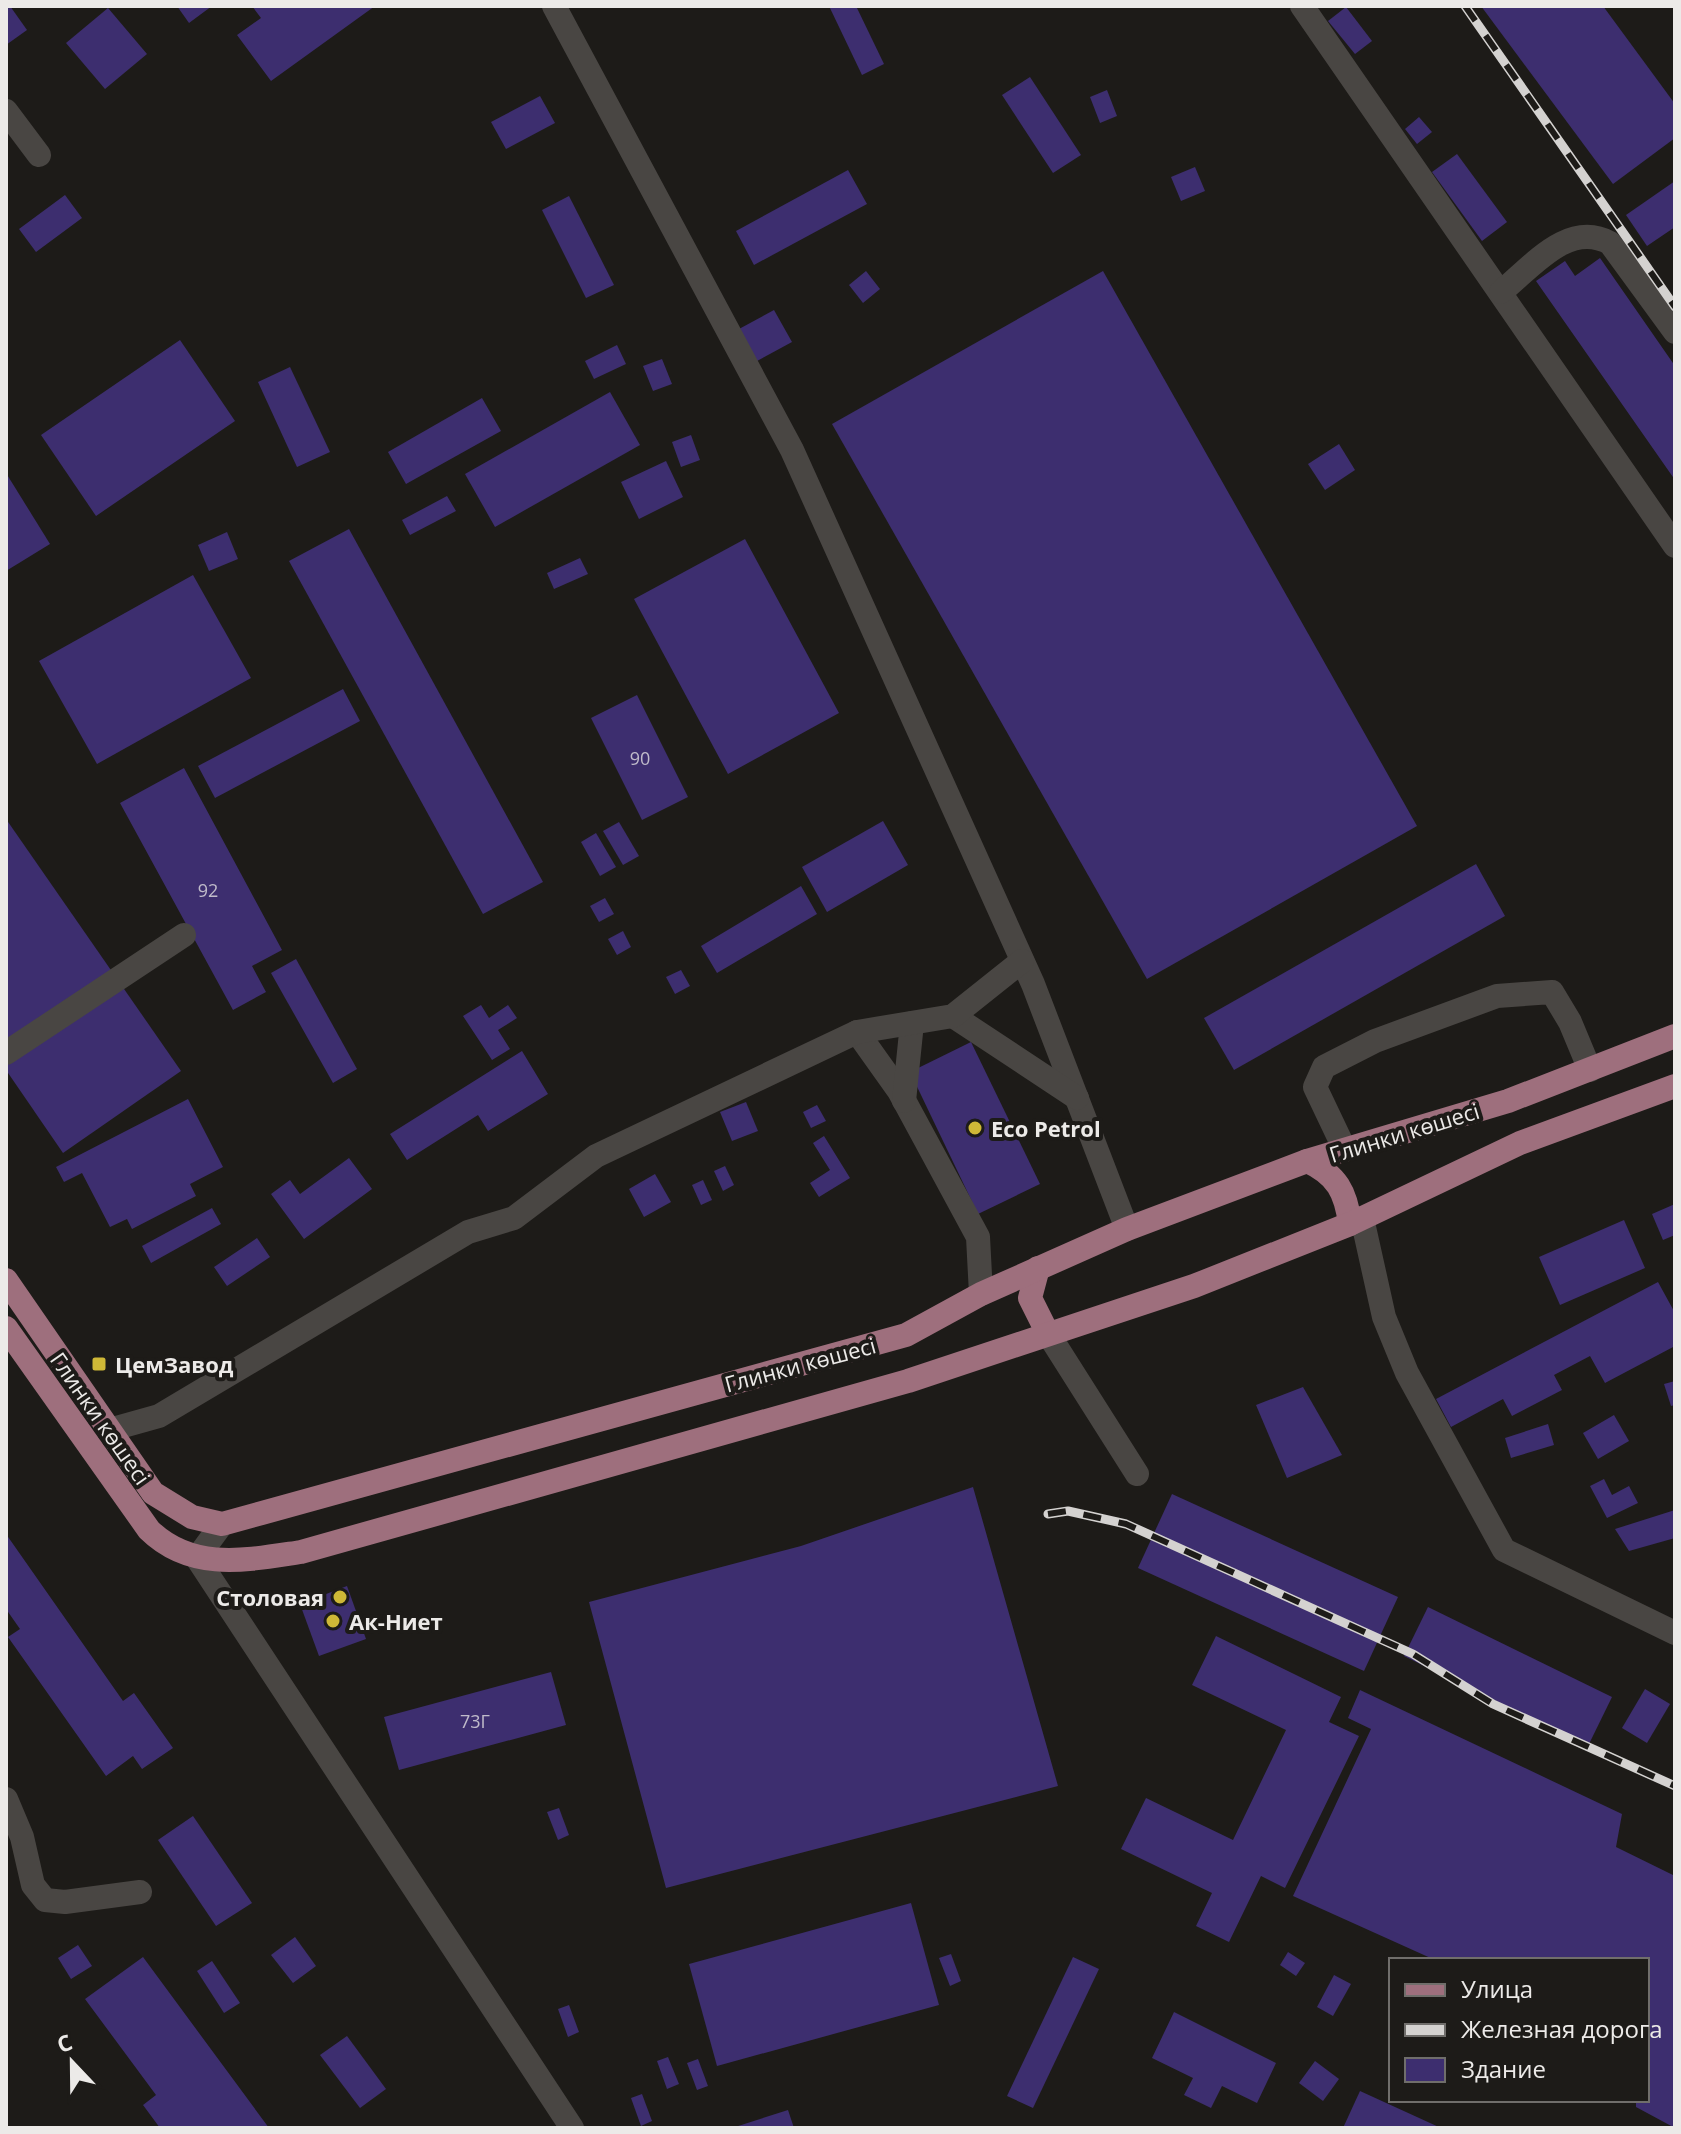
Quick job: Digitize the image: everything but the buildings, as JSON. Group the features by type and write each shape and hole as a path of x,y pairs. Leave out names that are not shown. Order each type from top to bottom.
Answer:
{"main road":[{"name":"Глинки көшесі","path":"6,1280 153,1493 192,1517 222,1524 906,1335 981,1294 1127,1229 1307,1161 1508,1101 1675,1036"},
{"name":"Глинки көшесі","path":"6,1328 149,1530 165,1546 197,1558 235,1562 301,1552 908,1381 1047,1332 1194,1286 1356,1221 1520,1143 1675,1086"},
{"path":"1307,1161 1326,1170 1340,1185 1356,1221"},
{"path":"1038,1268 1030,1298 1047,1332"}],"street":[{"path":"554,6 792,450 1022,961 1127,1229"},
{"path":"1302,6 1675,546"},
{"path":"6,111 39,155"},
{"path":"1501,292 1556,247 1583,234 1595,235 1610,243 1675,332"},
{"path":"6,1053 184,935"},
{"path":"109,1430 159,1416 468,1232 514,1218 596,1156 857,1032 953,1016 1022,961"},
{"path":"1345,1150 1315,1087 1324,1067 1375,1041 1497,996 1552,992 1570,1022 1590,1070"},
{"path":"953,1016 1077,1098"},
{"path":"904,1101 912,1023"},
{"path":"857,1032 904,1101 978,1237 981,1294"},
{"path":"1356,1221 1384,1317 1407,1373 1504,1550 1675,1633"},
{"path":"1047,1332 1137,1474"},
{"path":"222,1524 197,1558 572,2128"},
{"path":"6,1799 22,1837 33,1885 45,1900 65,1902 140,1892"}],"railway":[{"path":"1465,6 1675,307"},
{"path":"1048,1514 1068,1511 1126,1524 1413,1654 1493,1704 1675,1786"}],"place":[{"name":"Eco Petrol","path":"975,1128"},
{"name":"ЦемЗавод","path":"99,1364"},
{"name":"Столовая","path":"340,1597"},
{"name":"Ак-Ниет","path":"333,1621"}]}
